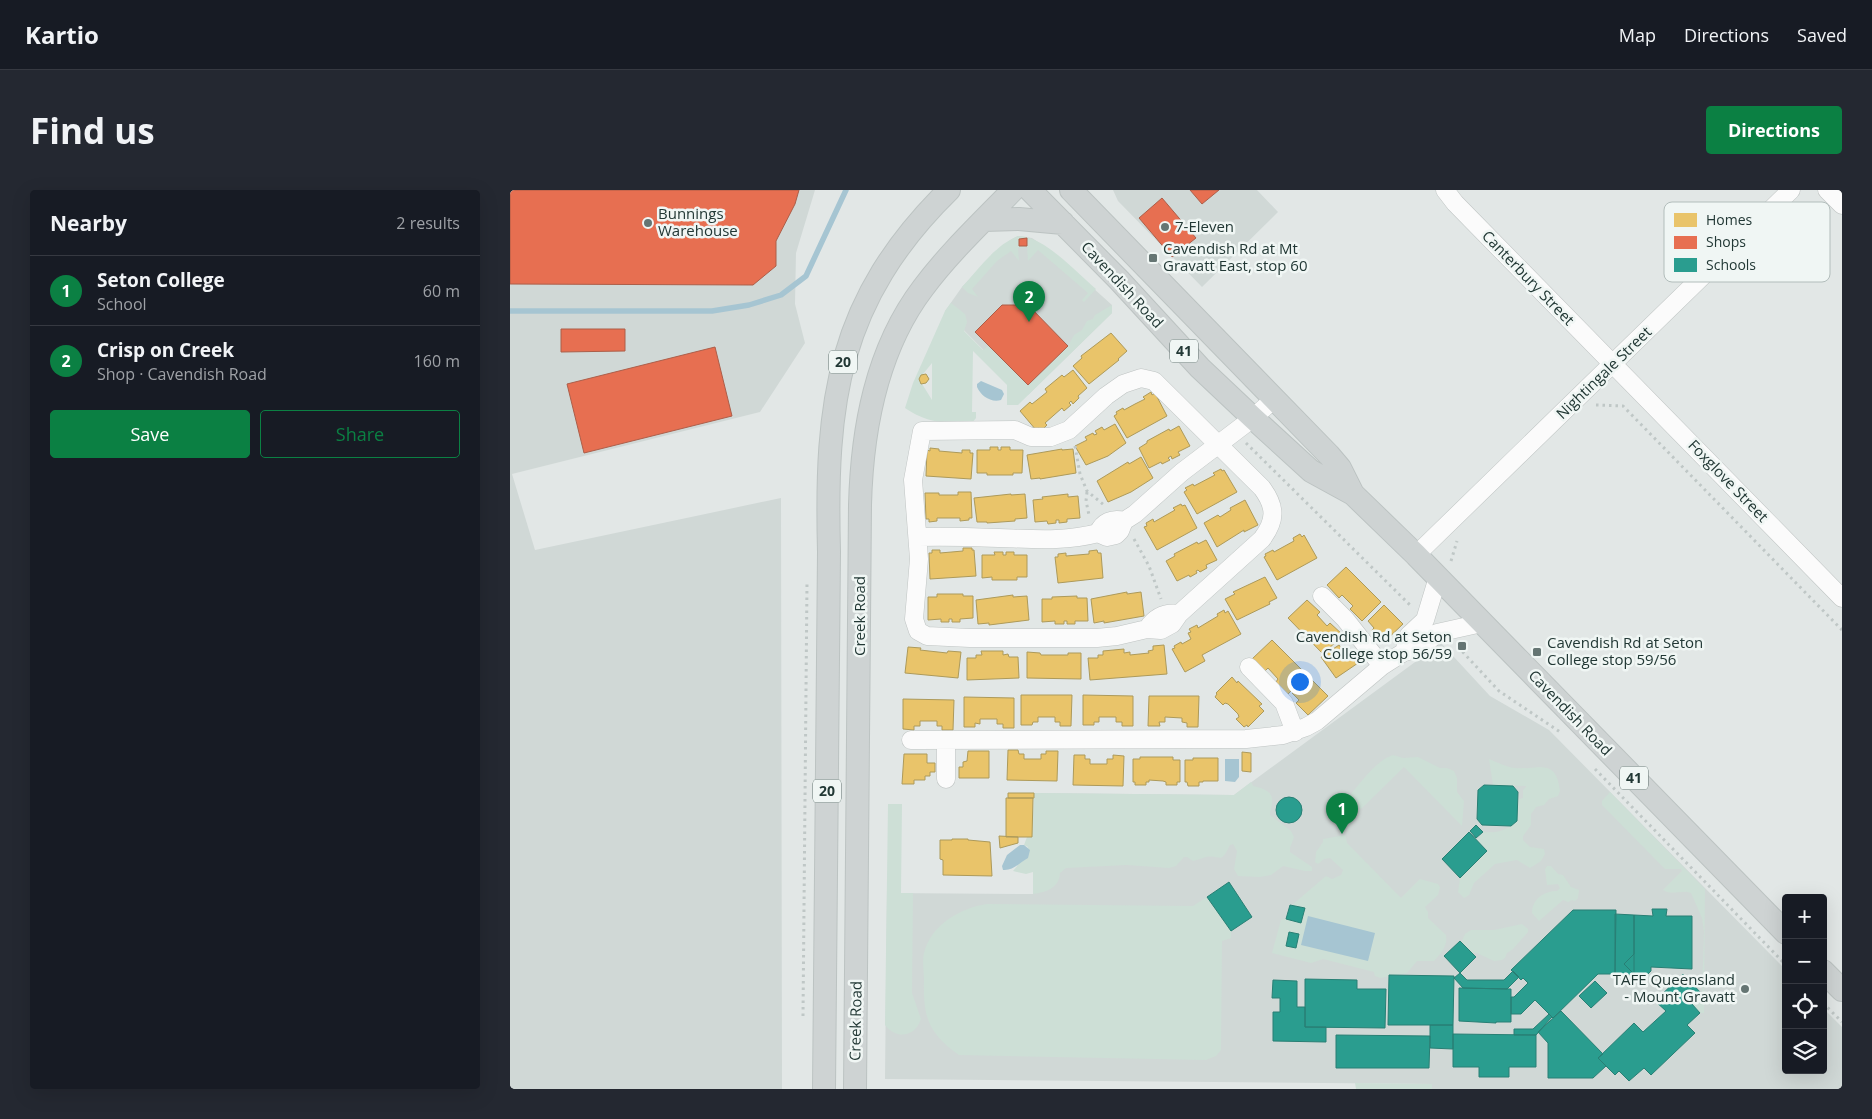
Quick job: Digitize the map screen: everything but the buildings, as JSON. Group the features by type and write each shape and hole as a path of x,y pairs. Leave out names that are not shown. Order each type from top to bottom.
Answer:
{"main road":[{"name":"Creek Road","path":"824,1089 827,492 832,417 844,359 866,302 894,254 933,200 950,190"},
{"name":"Creek Road","path":"855,1089 860,505 864,444 871,404 880,373 906,316 922,290 937,271 1013,190"},
{"name":"Cavendish Road","path":"1030,190 1120,280 1200,368 1253,418 1311,471 1353,494 1416,555 1444,569 1482,623 1782,929"},
{"name":"Cavendish Road","path":"1077,193 1329,455 1340,468 1353,494"},
{"path":"984,220 1019,219 1063,223"},
{"path":"1827,975 1842,990"}],"street":[{"name":"Canterbury Street","path":"1445,190 1455,203 1613,365"},
{"name":"Nightingale Street","path":"1779,202 1791,190"},
{"path":"1827,190 1842,205"},
{"name":"Nightingale Street","path":"1416,555 1697,282"},
{"name":"Foxglove Street","path":"1613,365 1842,598"},
{"path":"1141,378 1154,381 1160,385 1262,488 1270,500 1272,520 1262,539 1179,614 1172,613 1160,616 1148,629 1130,634 1097,638 927,636 918,630 914,623 919,559 918,537 913,480 922,431 1015,430 1031,437 1051,437 1070,430 1115,389 1141,378"},
{"path":"918,537 964,536 1067,540 1098,533 1107,537 1116,535 1124,521 1135,514 1182,472 1253,418 1274,399"},
{"path":"1404,652 1409,635 1425,620 1444,569"},
{"path":"1322,596 1345,619 1382,666"},
{"path":"911,740 1246,739 1264,738 1295,732 1318,721 1382,666 1404,652 1421,648 1437,633 1482,623"},
{"path":"1248,667 1284,703 1295,732"},
{"path":"946,740 946,779"}],"path":[{"path":"1592,406 1623,406 1842,630"},
{"path":"1235,432 1425,620"},
{"path":"1444,569 1459,534"},
{"path":"1437,633 1446,643 1458,647 1499,691 1566,738"},
{"path":"1590,764 1782,961"},
{"path":"1827,1007 1842,1022"}],"shaded area":[{"path":"510,190 815,190 796,253 795,304 805,343 760,412 512,474 535,550 781,498 782,1089 510,1089"},
{"path":"1113,190 1257,190 1278,212 1202,287 1118,201"},
{"path":"1018,236 1032,238 1053,252 1112,305 1112,313 1028,395 945,311 962,287 992,255"},
{"path":"1441,643 1490,696 1549,730 1782,966 1782,1074 1827,1074 1827,1012 1842,1027 1842,1089 1432,1089 1432,1084 885,1079 887,893 1033,894 1034,793 1234,795"}],"green space":[{"path":"1018,236 1028,237 1049,248 1096,289 1084,302 1082,300 1088,293 1038,250 1028,261 1027,247 1018,248 1019,261 1011,251 997,261 972,289 978,297 968,293 962,287 994,252"},
{"path":"951,303 965,314 967,322 964,331 983,350 988,346 1028,385 1068,346 1074,335 1082,330 1087,321 1093,319 1095,315 1112,305 1112,313 1018,405 1007,405 1007,385 973,351 972,412 976,412 976,418 972,423 937,422 905,408 913,383 945,311","holes":["932,363 932,400 919,379"]},
{"path":"1393,755 1403,758 1418,757 1440,768 1454,771 1457,778 1457,792 1464,801 1462,826 1404,767 1361,809 1349,800 1349,796 1369,773 1380,762"},
{"path":"1489,759 1505,766 1550,769 1555,773 1560,791 1558,796 1549,799 1544,805 1536,807 1531,814 1531,825 1523,836 1523,840 1530,847 1544,849 1545,854 1541,861 1530,868 1517,860 1495,864 1474,883 1469,895 1464,898 1458,892 1460,878 1487,851 1477,841 1483,832 1498,832 1511,826 1517,800 1523,798 1523,790 1526,787 1493,785"},
{"path":"1251,782 1253,786 1269,793 1272,799 1270,815 1291,831 1294,837 1290,852 1312,867 1312,871 1283,866 1271,875 1260,877 1238,876 1234,869 1237,851 1233,844 1230,845 1220,858 1211,856 1193,861 1184,857 1176,866 1169,868 1127,865 1066,868 1060,873 1055,886 1043,892 1033,894 1033,872 1026,874 1013,871 1022,860 1028,847 1024,845 1027,837 1032,836 1034,793 1234,795"},
{"path":"1610,792 1705,889 1704,1013 1700,1013 1692,1004 1702,994 1704,932 1702,918 1691,893 1666,892 1663,890 1682,871 1681,869 1665,869 1602,805 1602,801"},
{"path":"888,804 902,804 901,893 913,893 912,993 921,1019 915,1030 905,1034 895,1033 885,1025"},
{"path":"1345,835 1347,843 1401,898 1420,879 1438,884 1440,887 1438,895 1425,907 1428,912 1428,918 1446,935 1445,946 1434,961 1417,961 1407,973 1380,978 1375,976 1374,972 1323,959 1311,963 1272,953 1281,920 1286,918 1290,905 1326,876 1332,879 1341,875 1343,870 1330,858 1324,859 1318,864 1315,862 1316,852 1323,839"},
{"path":"1547,866 1551,866 1558,874 1563,875 1571,887 1579,890 1578,898 1575,901 1568,902 1563,900 1539,921 1532,913 1536,900 1543,894 1557,891 1560,888 1558,884 1547,885 1545,869"},
{"path":"1207,897 1231,931 1231,938 1222,941 1221,1050 1216,1056 1206,1060 959,1055 940,1039 929,1023 925,1004 924,953 933,934 940,926 967,909 987,904 1193,906"},
{"path":"1522,924 1528,929 1528,932 1502,960 1494,961 1477,953 1471,953 1461,943 1465,934 1471,930 1494,930"},
{"path":"1355,1083 1432,1084 1432,1089 1356,1089"}],"water":[{"path":"981,381 1002,390 1004,394 1001,400 990,400 984,396 977,387 977,384"},
{"path":"1225,759 1239,759 1239,777 1235,782 1225,781"},
{"path":"1020,845 1024,845 1030,850 1028,858 1013,868 1003,870 1002,866 1007,855"},
{"path":"1308,916 1375,933 1368,961 1301,945"}],"waterway":[{"path":"510,311 712,311 749,305 781,295 806,276 846,190"}],"place":[{"name":"Bunnings Warehouse","path":"648,223"},
{"name":"7-Eleven","path":"1165,227"},
{"name":"Cavendish Rd at Mt Gravatt East, stop 60","path":"1153,258"},
{"name":"Crisp on Creek","path":"1029,322"},
{"name":"Cavendish Rd at Seton College stop 56/59","path":"1462,646"},
{"name":"Cavendish Rd at Seton College stop 59/56","path":"1537,652"},
{"name":"Seton College","path":"1342,834"},
{"name":"TAFE Queensland - Mount Gravatt","path":"1745,989"}]}
